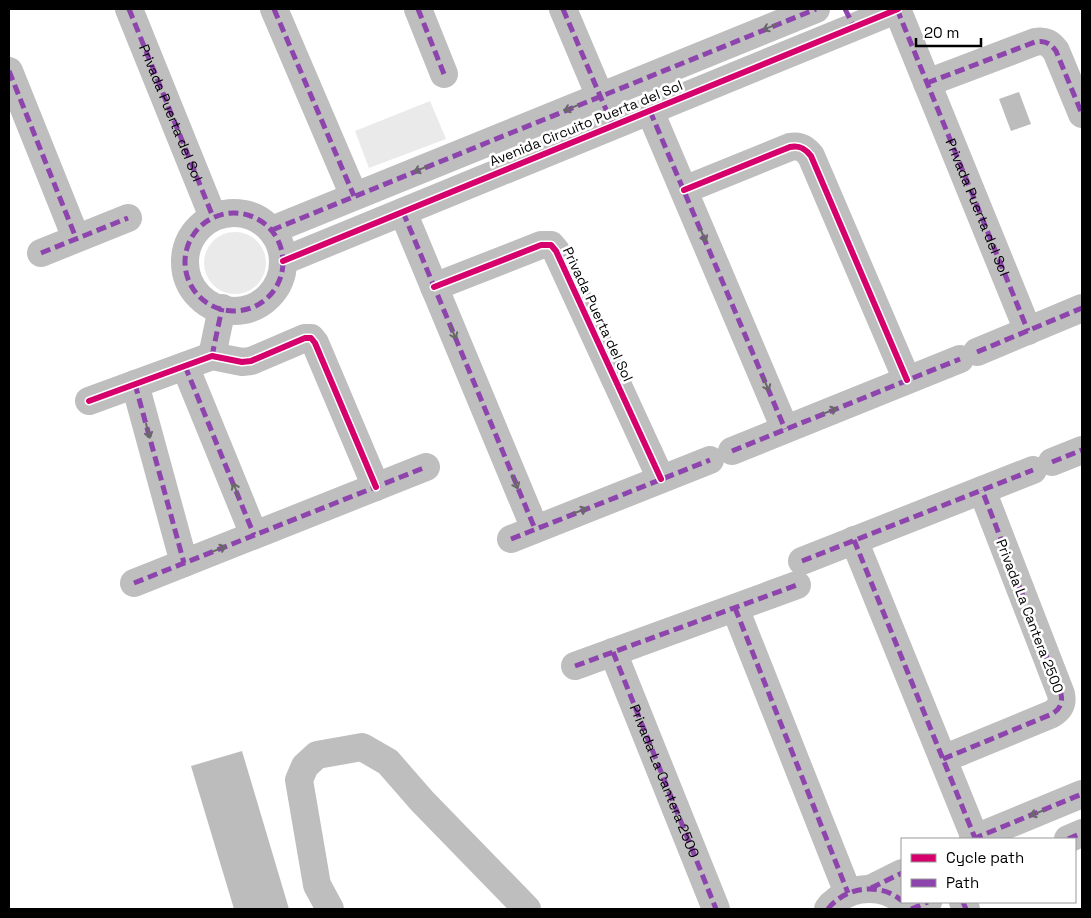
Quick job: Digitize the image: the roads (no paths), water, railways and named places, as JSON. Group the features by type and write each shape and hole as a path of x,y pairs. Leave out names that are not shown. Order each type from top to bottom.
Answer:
{"street":[{"name":"Privada Puerta del Sol","path":"129,9 213,217"},
{"path":"274,9 354,196"},
{"path":"418,9 444,74"},
{"path":"563,9 613,126"},
{"name":"Avenida Circuito Puerta del Sol","path":"272,230 816,9"},
{"name":"Privada Puerta del Sol","path":"898,9 1028,331"},
{"name":"Avenida Circuito Puerta del Sol","path":"283,261 613,126 849,18 898,9"},
{"path":"927,83 1035,42 1047,42 1056,51 1082,114"},
{"path":"9,71 76,238"},
{"path":"650,110 785,429"},
{"path":"684,190 790,147 802,147 807,151 811,156 907,380"},
{"path":"403,212 434,287 523,534 969,356 1082,308"},
{"path":"228,213 244,214 259,220 272,230 280,245 283,261 280,277 273,291 261,302 246,309 230,311 215,307 201,298 191,286 185,270 185,255 190,239 199,226 213,217 228,213"},
{"path":"41,253 128,218"},
{"name":"Privada Puerta del Sol","path":"434,287 541,245 551,245 556,251 661,480"},
{"path":"212,356 222,308"},
{"path":"89,401 212,356 242,362 251,361 305,338 311,338 315,343 376,487"},
{"path":"185,366 254,535"},
{"path":"135,384 184,563"},
{"path":"574,666 735,608 854,540 1082,450"},
{"path":"134,583 426,467"},
{"name":"Privada La Cantera 2500","path":"943,759 1052,714 1061,706 1062,700 1058,684 982,490"},
{"path":"854,540 974,838"},
{"path":"735,608 849,897"},
{"name":"Privada La Cantera 2500","path":"613,652 716,909"},
{"path":"330,909 317,885 299,780 305,766 318,755 362,747 388,762 422,801 526,909"},
{"path":"976,838 1082,794"},
{"path":"1070,838 1082,833"},
{"path":"849,897 901,873"},
{"path":"849,897 886,891 901,900"},
{"path":"911,909 926,903"}]}
